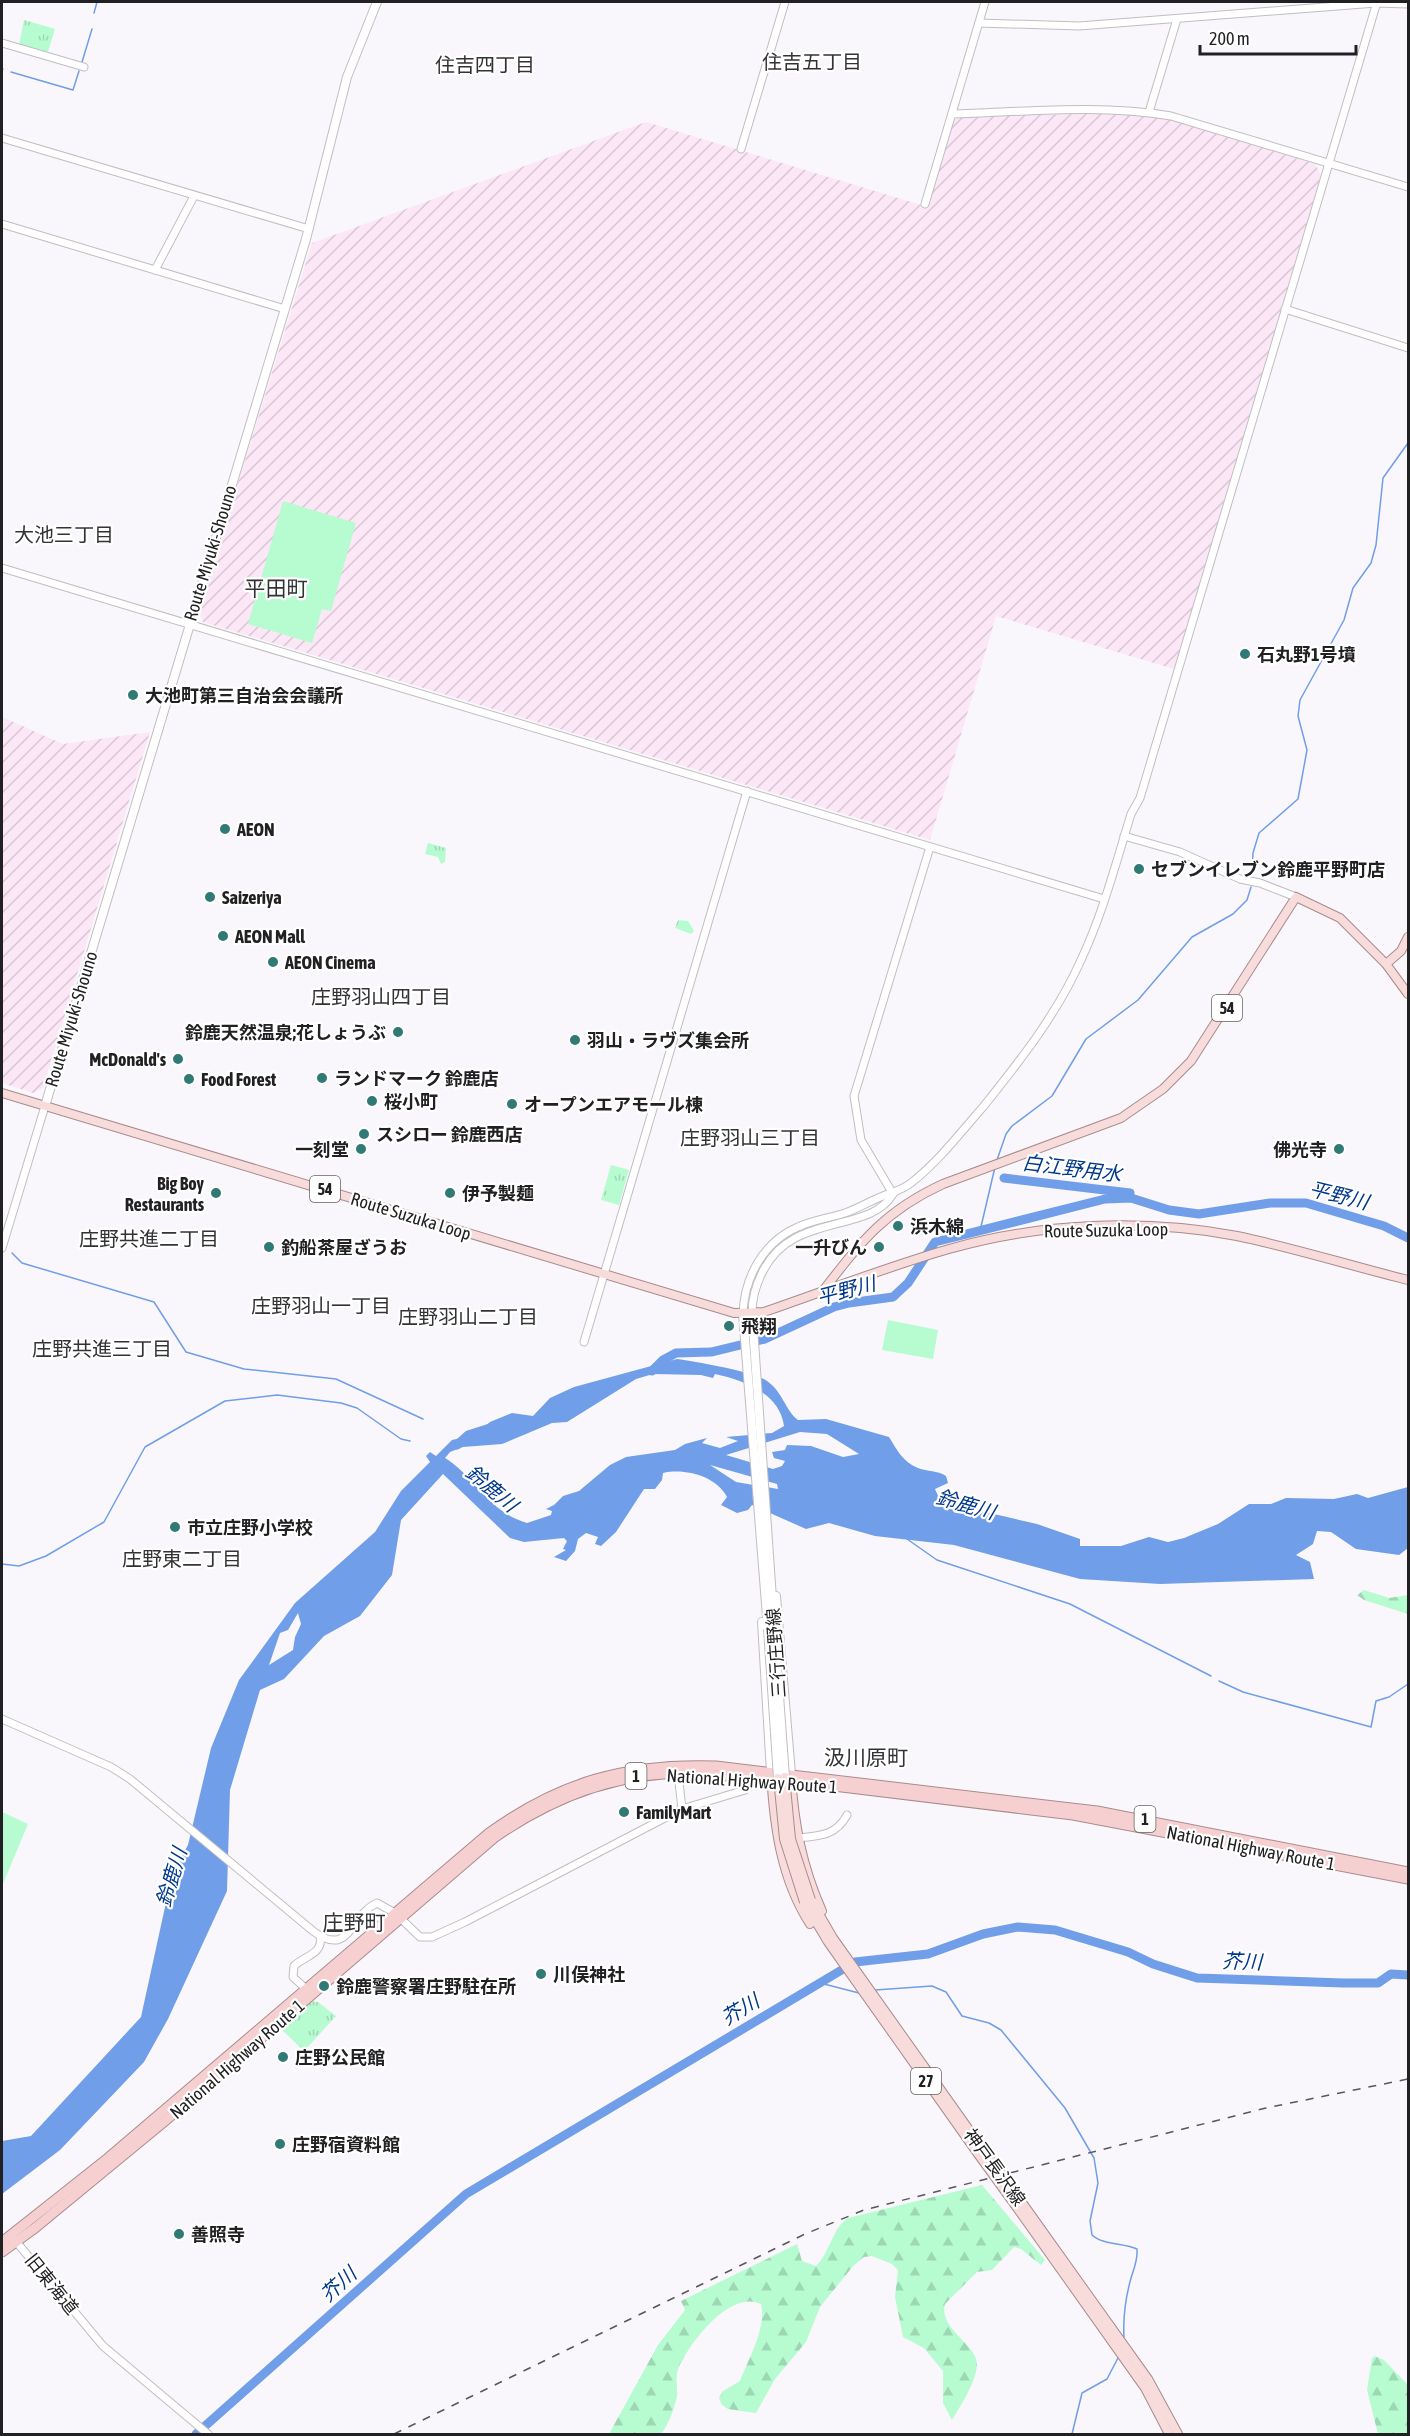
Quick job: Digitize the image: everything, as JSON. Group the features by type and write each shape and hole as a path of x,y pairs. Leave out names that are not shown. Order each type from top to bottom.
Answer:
{"highway":[{"name":"National Highway Route 1","path":"2,2242 14,2238 165,2121 397,1916 427,1883 504,1822 547,1797 584,1781 618,1772 668,1765 1115,1814 1408,1872"},
{"name":"National Highway Route 1","path":"2,2252 14,2238 306,1989 494,1838 544,1806 605,1783 648,1774 781,1777 1073,1815 1408,1879"}],"main road":[{"name":"Route Miyuki-Shouno","path":"45,1106 309,229 347,77 377,2"},
{"name":"Route Suzuka Loop","path":"821,1292 865,1237 897,1211 927,1191 1120,1118 1139,1107 1174,1080 1204,1044 1296,897"},
{"path":"1296,897 1340,918 1386,964 1408,994"},
{"path":"1386,964 1401,951 1408,937"},
{"name":"Route Suzuka Loop","path":"2,1093 747,1314 764,1312 949,1249 1024,1232 1106,1226 1166,1227 1237,1236 1408,1280"},
{"path":"842,1268 839,1277 842,1284"},
{"name":"三行庄野線","path":"747,1314 768,1528 781,1777"},
{"name":"三行庄野線","path":"748,1325 761,1554 761,1598 781,1777"},
{"name":"三行庄野線","path":"761,1554 771,1628"},
{"name":"三行庄野線","path":"771,1575 771,1628 781,1777"},
{"name":"神戸長沢線","path":"781,1777 801,1855 807,1901"},
{"name":"神戸長沢線","path":"781,1777 773,1821 782,1859 838,1955 1146,2384"},
{"name":"神戸長沢線","path":"781,1777 784,1839 807,1901 838,1955"},
{"name":"27","path":"1146,2384 1169,2434"},
{"name":"27","path":"1146,2384 1178,2434"}],"street":[{"path":"741,148 785,2"},
{"path":"925,204 985,2"},
{"path":"979,23 1079,26 1377,2 1408,4"},
{"path":"747,1314 743,1299 751,1274 763,1254 781,1237 799,1226 858,1208 893,1194 912,1182 939,1157 1026,1053 1080,962 1148,772 1377,2"},
{"path":"1149,112 1178,19"},
{"path":"2,43 84,67"},
{"path":"952,114 1123,110 1149,112 1171,116 1408,187"},
{"path":"2,138 309,229"},
{"path":"155,270 194,196"},
{"path":"2,224 285,309"},
{"path":"1286,309 1408,348"},
{"path":"2,568 1104,898"},
{"path":"584,1342 604,1266 747,791"},
{"path":"1124,836 1180,852 1240,879 1260,883 1296,897"},
{"path":"893,1194 861,1140 854,1096 930,847"},
{"path":"2,1248 45,1106"},
{"path":"2,1719 111,1767 130,1779 313,1931 329,1940 341,1939 369,1908 377,1903 397,1916 420,1937 432,1937 496,1907 682,1809 742,1791 748,1786 751,1777"},
{"path":"678,1773 682,1809"},
{"path":"797,1838 833,1832 842,1825 847,1815"},
{"path":"306,1989 293,1977 294,1966 317,1952 321,1944 320,1936"},
{"name":"旧東海道","path":"14,2238 92,2335 208,2434"}],"shaded area":[{"path":"1124,113 1171,119 1315,164 1321,175 1174,669 996,616 930,840 203,622 200,614 210,574 312,243 646,122 928,207 954,120 958,117"},
{"path":"2,717 63,744 150,732 43,1088 33,1093 2,1083"}],"green space":[{"path":"24,20 55,29 48,52 19,45"},
{"path":"283,501 356,523 331,611 322,609 312,643 248,624"},
{"path":"428,843 446,848 445,862 441,864 438,857 425,854"},
{"path":"678,920 688,921 694,931 691,934 675,928"},
{"path":"611,1165 629,1170 619,1205 601,1200"},
{"path":"888,1320 938,1330 933,1359 882,1350"},
{"path":"1364,1590 1389,1598 1408,1595 1408,1614 1364,1600 1357,1595"},
{"path":"2,1812 28,1824 2,1886"},
{"path":"310,2001 318,2002 336,2016 306,2049 302,2049 281,2029"},
{"path":"982,2185 1045,2260 1041,2265 1021,2249 1014,2247 992,2270 977,2272 945,2304 944,2313 947,2321 976,2358 977,2365 971,2386 952,2420 943,2403 943,2371 924,2348 903,2337 895,2297 898,2270 892,2264 872,2256 864,2257 854,2265 820,2307 806,2342 775,2379 756,2413 728,2409 722,2405 719,2398 723,2391 740,2381 759,2333 761,2304 749,2301 736,2304 712,2321 683,2358 677,2375 676,2401 669,2421 661,2434 609,2434 658,2345 685,2310 681,2301 797,2244 802,2261 816,2266 821,2261 838,2228 848,2218"},
{"path":"1375,2356 1384,2360 1408,2385 1408,2434 1378,2434 1367,2390 1372,2358"}],"water":[{"path":"677,1359 724,1367 760,1377 772,1385 798,1420 826,1419 889,1437 908,1462 918,1468 946,1476 948,1483 935,1489 940,1500 962,1513 985,1512 1037,1524 1080,1539 1080,1546 1121,1546 1149,1537 1168,1542 1218,1524 1249,1504 1271,1504 1286,1498 1334,1499 1357,1494 1368,1498 1408,1487 1408,1548 1399,1555 1356,1549 1331,1532 1317,1531 1313,1544 1296,1555 1310,1562 1314,1579 1160,1584 1080,1579 954,1545 875,1536 829,1523 806,1529 752,1505 748,1510 737,1513 721,1505 727,1497 708,1479 690,1473 672,1472 663,1473 662,1480 655,1489 644,1489 616,1532 601,1546 595,1544 598,1537 586,1533 578,1539 575,1551 566,1561 554,1557 566,1550 563,1549 567,1541 564,1538 524,1542 510,1538 443,1474 401,1520 392,1575 360,1616 324,1636 284,1679 260,1690 230,1790 227,1891 168,2019 144,2062 60,2150 2,2194 2,2141 31,2136 141,2017 172,1875 188,1845 211,1748 239,1680 295,1603 375,1532 401,1491 430,1462 426,1456 430,1452 436,1456 452,1440 474,1435 490,1422 512,1413 533,1416 550,1398 574,1387","holes":["653,1374 701,1375 713,1378 715,1374 737,1380 768,1397 781,1415 784,1426 772,1433 726,1437 738,1441 720,1448 702,1443 707,1438 685,1444 675,1450 626,1457 610,1465 579,1491 563,1496 546,1509 552,1511 551,1515 527,1523 502,1511 445,1458 450,1452 463,1447 502,1444 552,1423 567,1422 636,1379","800,1432 827,1434 859,1454 843,1457 811,1446 787,1445 785,1450 772,1452 774,1458 785,1461 782,1466 773,1469 726,1455","710,1465 777,1484 778,1489 736,1482","298,1613 301,1624 295,1637 293,1650 269,1665 280,1633 288,1630"]}],"waterway":[{"path":"94,13 97,2"},
{"path":"82,62 92,29"},
{"path":"11,72 73,90 79,71"},
{"path":"1252,874 1253,853 1259,833 1298,799 1307,750 1298,716 1300,700 1344,620 1353,588 1371,563 1376,545 1383,478 1408,443"},
{"path":"997,1160 1006,1134 1012,1126 1052,1096 1086,1039 1138,1000 1192,937 1233,914 1247,900 1251,887"},
{"path":"980,1231 995,1167"},
{"name":"白江野用水","path":"1004,1178 1130,1193 1130,1196"},
{"name":"平野川","path":"652,1371 663,1360 676,1353 711,1352 765,1339 834,1307 893,1297 908,1283 935,1242 1105,1199 1131,1198 1169,1210 1199,1214 1270,1203 1306,1203 1384,1226 1408,1238"},
{"path":"12,1253 22,1263 154,1302 186,1352 244,1369 336,1379 423,1419"},
{"path":"2,1564 19,1566 46,1556 104,1522 145,1447 225,1401 277,1395 341,1403 357,1408 401,1439 410,1441"},
{"name":"平野川","path":"457,1445 468,1435 490,1428"},
{"path":"907,1539 937,1560 1070,1604 1211,1676"},
{"path":"1219,1681 1243,1692 1371,1727 1376,1701 1389,1697 1408,1684"},
{"name":"芥川","path":"196,2434 466,2194 855,1962 928,1954 983,1934 1018,1927 1055,1930 1128,1952 1153,1964 1197,1978 1378,1983 1391,1974 1408,1975"},
{"path":"821,1980 824,1984 859,1993"},
{"path":"875,1990 932,1986 946,1992 962,2016 989,2023 1001,2030 1065,2108 1094,2158 1098,2183 1090,2221 1092,2235 1102,2241 1137,2249 1126,2300 1124,2337"},
{"path":"1072,2434 1082,2393 1107,2379 1119,2356"}],"railway":[{"path":"394,2434 805,2234 864,2210 1266,2108 1408,2079"}],"place":[{"name":"石丸野1号墳","path":"1245,654"},
{"name":"大池町第三自治会会議所","path":"133,695"},
{"name":"AEON","path":"225,829"},
{"name":"セブンイレブン鈴鹿平野町店","path":"1139,869"},
{"name":"Saizeriya","path":"210,897"},
{"name":"AEON Mall","path":"223,936"},
{"name":"AEON Cinema","path":"273,962"},
{"name":"鈴鹿天然温泉;花しょうぶ","path":"398,1032"},
{"name":"羽山・ラヴズ集会所","path":"575,1040"},
{"name":"McDonald's","path":"178,1059"},
{"name":"ランドマーク 鈴鹿店","path":"322,1078"},
{"name":"Food Forest","path":"189,1079"},
{"name":"桜小町","path":"372,1101"},
{"name":"オープンエアモール棟","path":"512,1104"},
{"name":"スシロー 鈴鹿西店","path":"364,1134"},
{"name":"一刻堂","path":"361,1149"},
{"name":"佛光寺","path":"1339,1149"},
{"name":"Big Boy Restaurants","path":"216,1193"},
{"name":"伊予製麺","path":"450,1193"},
{"name":"浜木綿","path":"898,1226"},
{"name":"釣船茶屋ざうお","path":"269,1247"},
{"name":"一升びん","path":"879,1247"},
{"name":"飛翔","path":"729,1326"},
{"name":"市立庄野小学校","path":"175,1527"},
{"name":"FamilyMart","path":"624,1812"},
{"name":"川俣神社","path":"541,1974"},
{"name":"鈴鹿警察署庄野駐在所","path":"324,1986"},
{"name":"庄野公民館","path":"283,2057"},
{"name":"庄野宿資料館","path":"280,2144"},
{"name":"善照寺","path":"179,2234"}],"district":[{"name":"住吉五丁目","path":"812,61"},
{"name":"住吉四丁目","path":"485,64"},
{"name":"大池三丁目","path":"64,534"},
{"name":"平田町","path":"276,588"},
{"name":"庄野羽山四丁目","path":"381,996"},
{"name":"庄野羽山三丁目","path":"750,1137"},
{"name":"庄野共進二丁目","path":"149,1238"},
{"name":"庄野羽山一丁目","path":"321,1305"},
{"name":"庄野羽山二丁目","path":"468,1316"},
{"name":"庄野共進三丁目","path":"102,1348"},
{"name":"庄野東二丁目","path":"182,1558"},
{"name":"汲川原町","path":"866,1757"},
{"name":"庄野町","path":"354,1922"}],"water label":[{"name":"鈴鹿川","path":"492,1488"},
{"name":"鈴鹿川","path":"966,1504"},
{"name":"鈴鹿川","path":"171,1877"}]}
